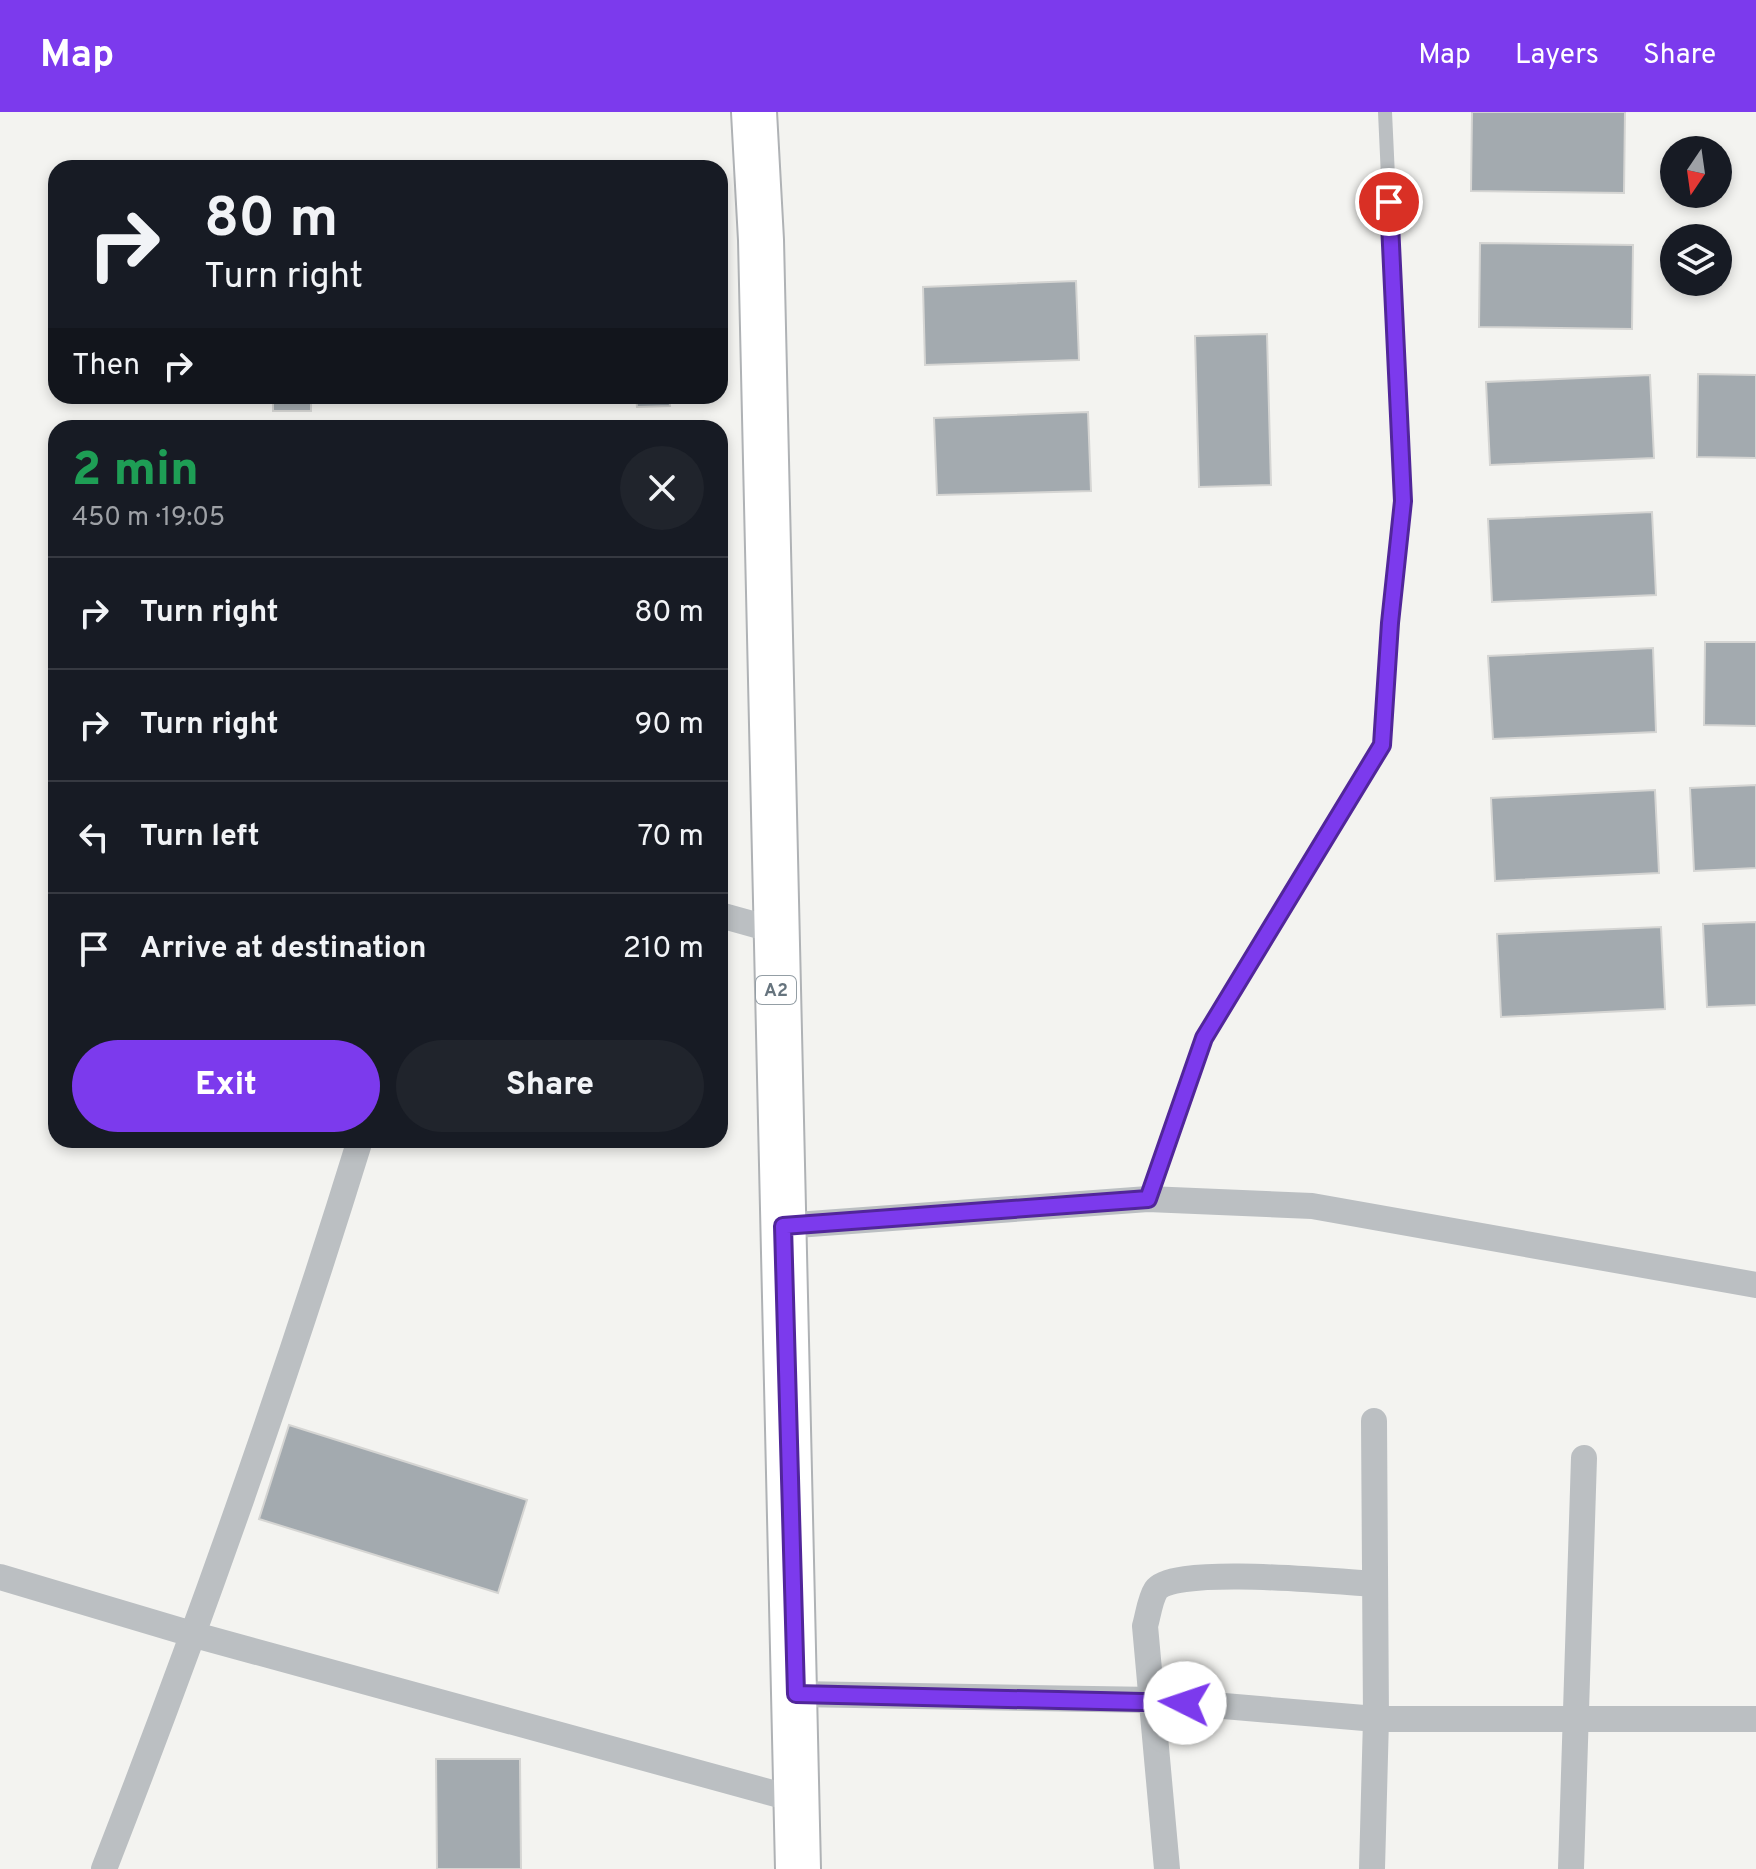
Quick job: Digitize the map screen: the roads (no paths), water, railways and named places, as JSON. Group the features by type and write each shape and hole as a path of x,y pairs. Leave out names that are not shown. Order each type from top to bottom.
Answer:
{"highway":[{"name":"A2","path":"754,112 762,256 774,930 796,1694 798,1869"}],"street":[{"path":"728,917 774,930"},
{"path":"104,1869 195,1635 303,1325 358,1148"},
{"path":"783,1226 1148,1199 1312,1206 1756,1285"},
{"path":"1372,1869 1376,1719 1374,1421"},
{"path":"1571,1869 1573,1719 1584,1458"},
{"path":"1167,1869 1145,1626 1156,1590 1170,1580 1240,1576 1374,1584"},
{"path":"0,1577 195,1635 798,1800"},
{"path":"796,1694 1154,1700 1376,1719 1756,1719"}],"lane":[{"path":"1148,1199 1204,1038 1382,745 1390,623 1403,501 1385,112"}]}
